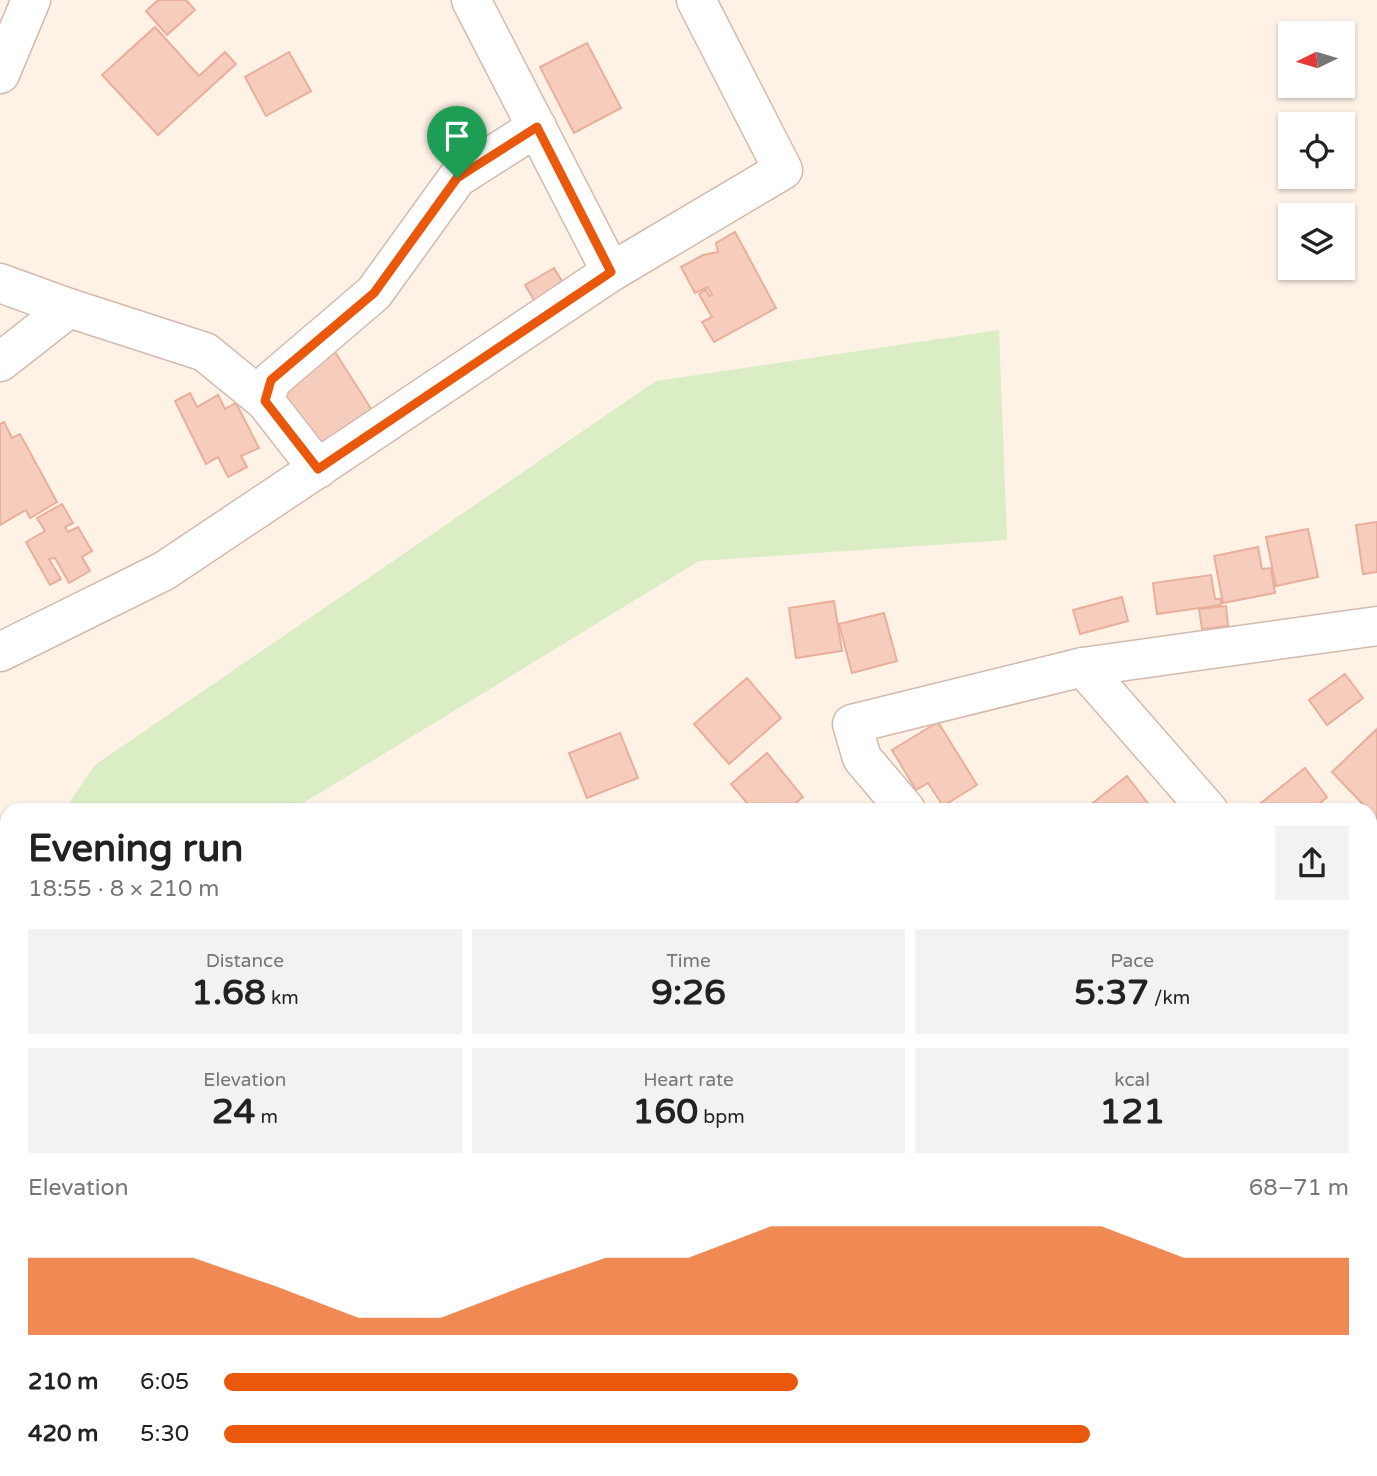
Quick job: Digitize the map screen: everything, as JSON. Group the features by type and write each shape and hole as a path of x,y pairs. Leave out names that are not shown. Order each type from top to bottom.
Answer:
{"street":[{"path":"0,74 31,0"},
{"path":"471,0 611,272"},
{"path":"0,652 164,570 611,272 783,170 696,0"},
{"path":"265,401 271,380 374,293 457,178 537,127"},
{"path":"0,283 205,352 265,401 318,469"},
{"path":"0,362 69,308"},
{"path":"900,803 862,758 852,724 1083,667 1374,631"},
{"path":"1083,667 1202,803"}],"green space":[{"path":"999,330 1007,540 699,561 303,803 69,803 95,765 656,381"}],"building":[{"path":"158,0 186,0 195,10 167,35 146,11"},
{"path":"155,27 199,76 225,52 236,64 158,135 102,75"},
{"path":"587,43 621,108 574,133 540,67"},
{"path":"289,52 311,91 266,116 245,77"},
{"path":"735,232 776,308 714,342 702,322 712,317 699,294 706,290 709,296 712,295 708,287 695,293 681,267 703,255 718,252 716,243"},
{"path":"554,268 566,288 537,305 525,285"},
{"path":"335,352 373,412 311,452 272,393"},
{"path":"190,393 197,407 218,395 225,409 236,403 259,448 241,456 247,467 228,477 218,457 206,464 175,401"},
{"path":"4,422 12,438 20,434 57,502 30,518 26,510 0,525 0,424"},
{"path":"62,504 73,523 65,527 68,532 78,527 92,551 82,557 90,571 69,583 55,558 49,559 61,579 50,585 26,542 45,531 37,518"},
{"path":"1377,522 1377,572 1363,574 1356,525"},
{"path":"1308,529 1318,577 1276,586 1266,537"},
{"path":"1258,547 1262,569 1271,568 1275,593 1223,603 1214,556"},
{"path":"1211,575 1215,599 1221,599 1221,605 1157,614 1153,583"},
{"path":"1122,597 1128,621 1080,634 1073,610"},
{"path":"834,601 842,651 796,658 789,608"},
{"path":"1226,606 1228,626 1202,629 1199,609"},
{"path":"884,613 897,661 852,673 839,624"},
{"path":"1345,674 1363,698 1327,725 1309,700"},
{"path":"747,678 781,718 729,764 694,724"},
{"path":"938,722 977,785 948,803 941,803 928,783 916,790 892,750"},
{"path":"1377,729 1377,803 1362,803 1332,772"},
{"path":"620,733 638,778 587,798 569,753"},
{"path":"767,753 803,797 796,803 747,803 731,784"},
{"path":"1305,768 1327,797 1320,803 1261,803"},
{"path":"1127,776 1148,803 1093,803"}],"route":[{"path":"537,127 611,272 318,469 265,401 271,380 374,293 457,178 537,127"}]}
